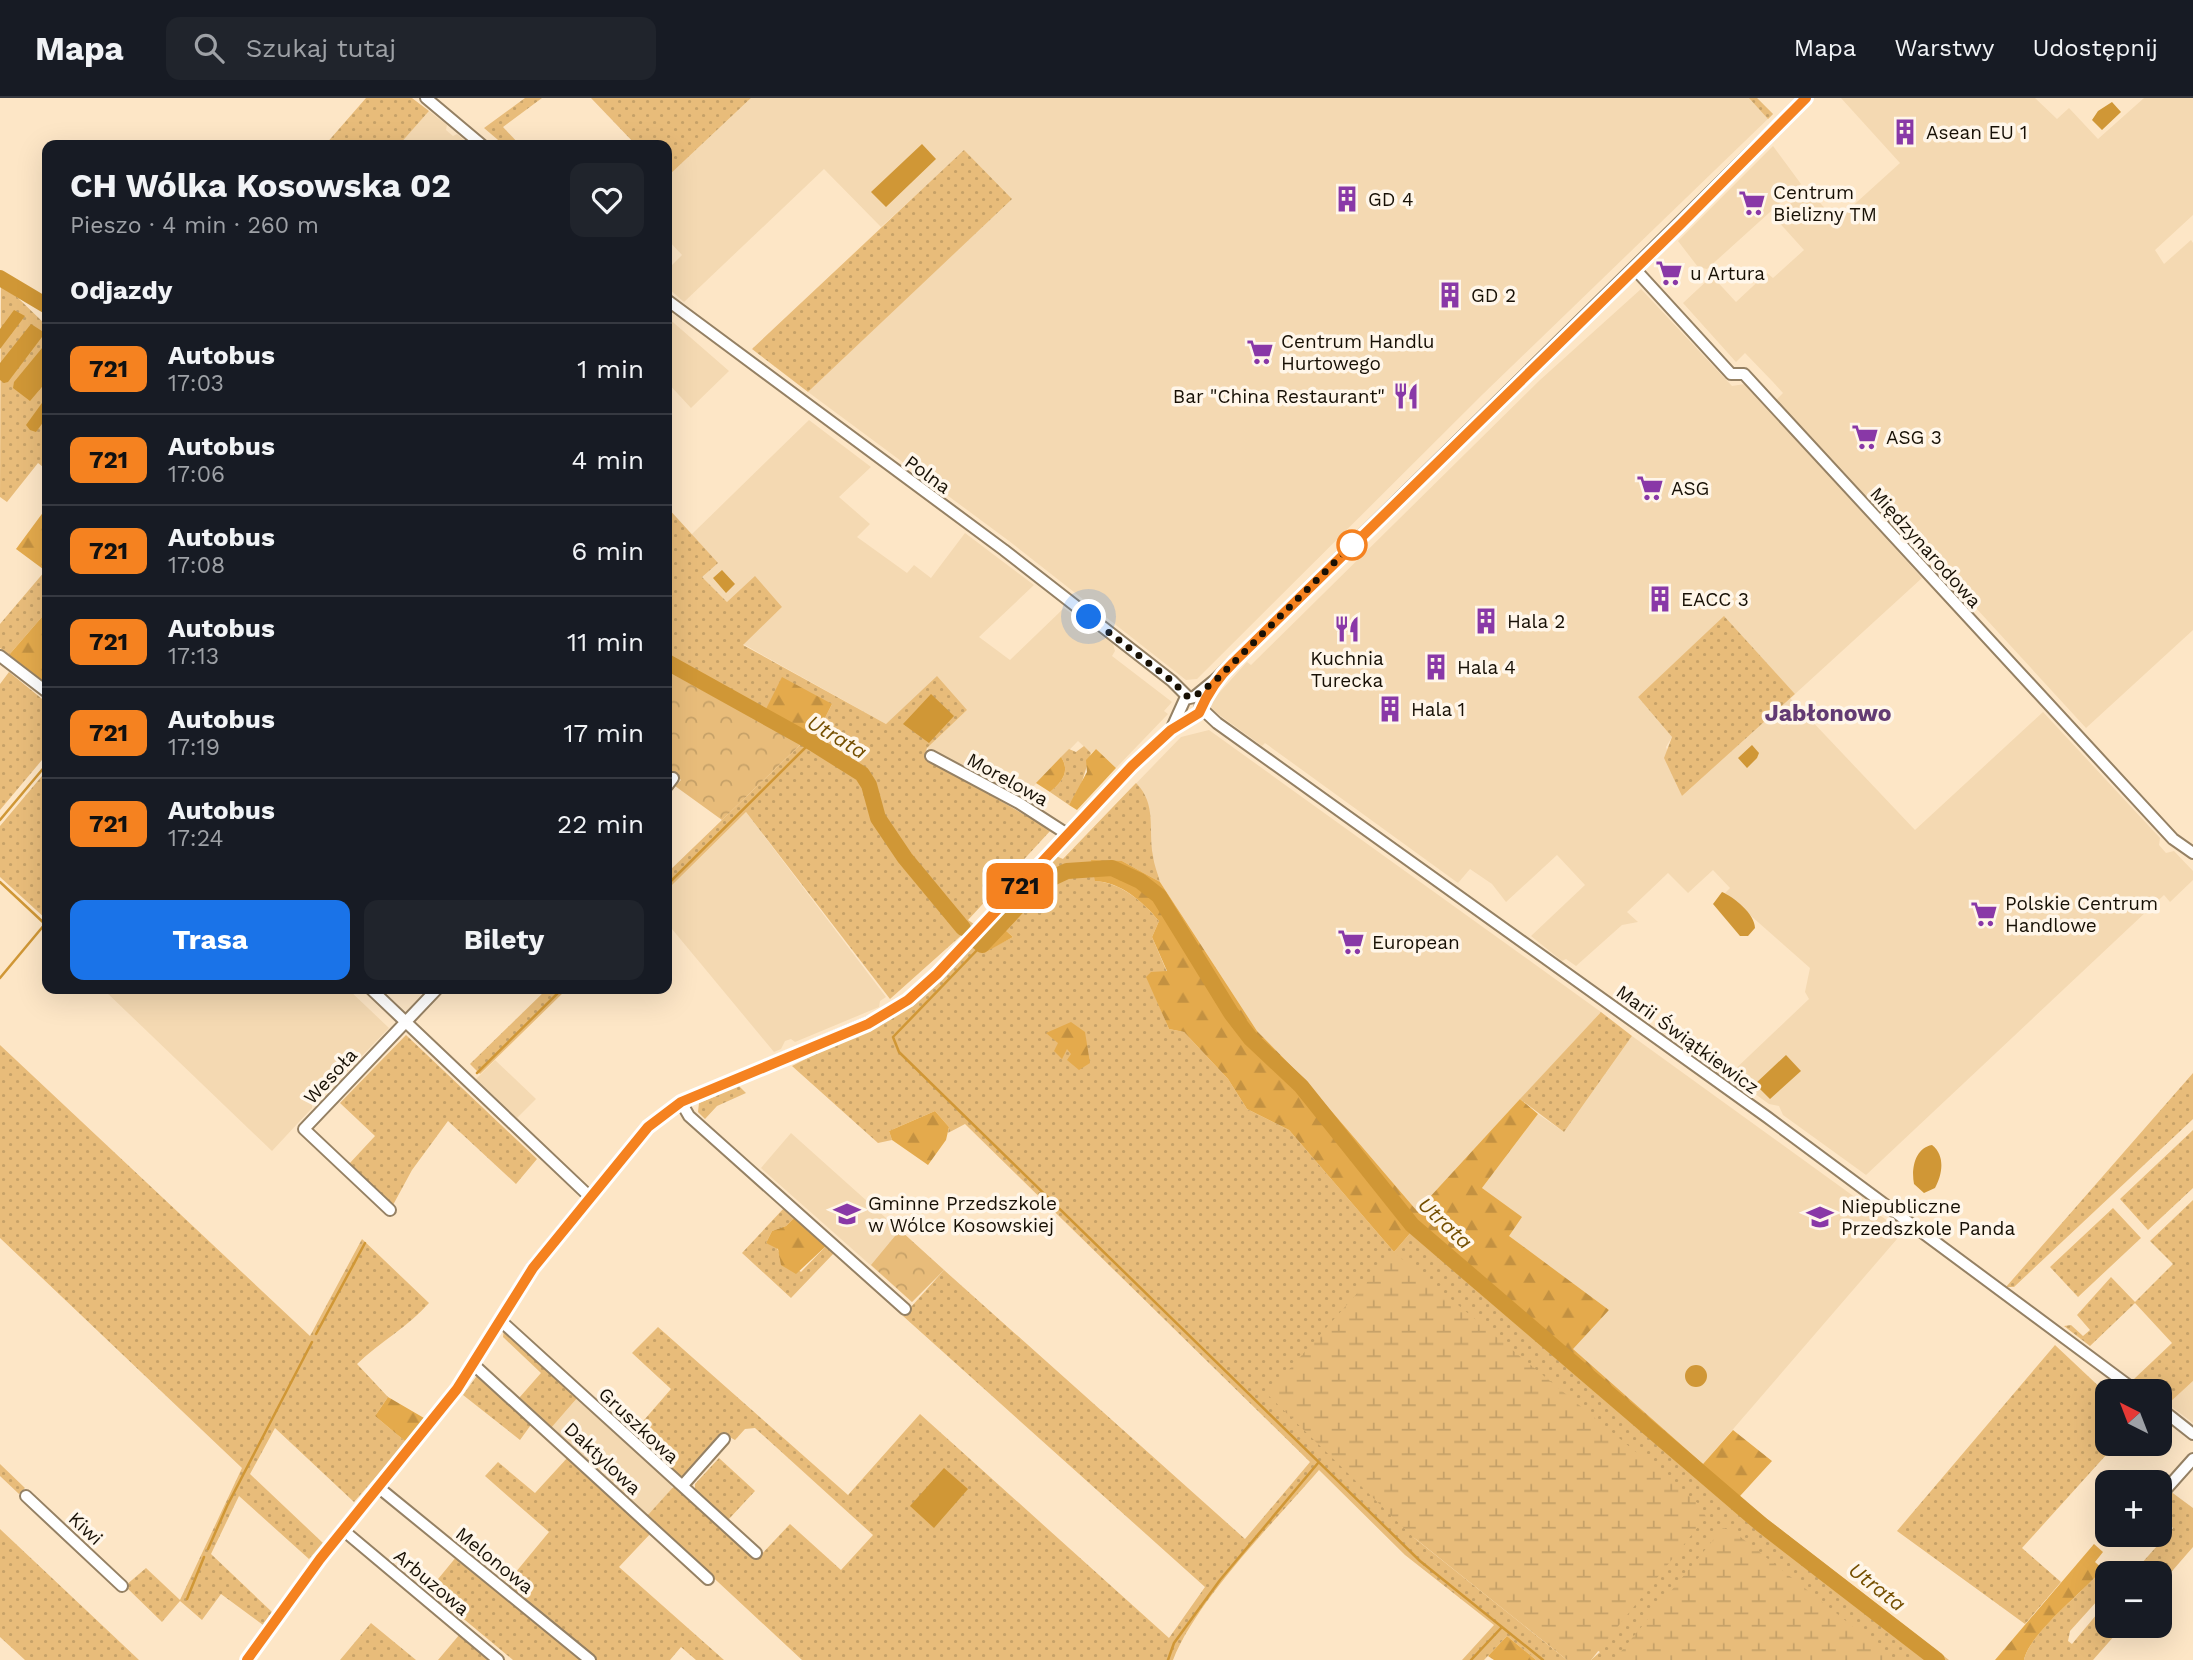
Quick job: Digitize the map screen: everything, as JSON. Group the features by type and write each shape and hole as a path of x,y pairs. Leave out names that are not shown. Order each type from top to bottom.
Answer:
{"street":[{"path":"426,98 476,140"},
{"path":"247,1660 343,1530 474,1365 533,1268 589,1196 648,1127 681,1102 868,1024 898,1007 937,974 1216,680 1806,98"},
{"name":"Międzynarodowa","path":"1634,268 1731,374 1744,374 2173,839 2193,853"},
{"name":"Polna","path":"672,304 1003,550 1167,679 1191,707"},
{"path":"0,656 42,688"},
{"name":"Marii Świątkiewicz","path":"1191,707 1767,1117 2120,1379"},
{"name":"Morelowa","path":"930,756 1019,803 1068,834"},
{"path":"376,994 589,1196"},
{"name":"Wesoła","path":"390,1210 304,1129 432,994"},
{"path":"681,1102 689,1116 905,1309"},
{"name":"Gruszkowa","path":"501,1321 756,1553"},
{"name":"Daktylowa","path":"474,1365 708,1579"},
{"path":"2172,1417 2193,1434"},
{"path":"683,1485 724,1439"},
{"path":"2172,1483 2193,1459"},
{"name":"Melonowa","path":"378,1487 590,1660"},
{"name":"Kiwi","path":"26,1496 122,1586"},
{"name":"Arbuzowa","path":"343,1530 498,1660"}],"shaded area":[{"name":"Centrum Handlu Hurtowego","path":"751,98 1757,98 1773,114 1483,394 1197,679 1186,680 1009,541 808,392 1011,199 964,151 881,227 824,169 684,302 672,291 672,265 682,255 672,244 672,172"},
{"path":"1841,98 2035,98 2057,119 2069,108 2098,139 2144,98 2193,98 2193,215 2155,250 2164,264 2191,240 2193,243 2193,630 2086,728 1964,595 1956,601 1773,403 1783,393 1773,382 1745,353 1736,362 1683,303 1712,276 1736,302 1767,273 1773,278 1804,250 1775,218 1807,188 1836,221 1900,163"},
{"path":"2112,102 2121,112 2102,130 2092,120 2098,111"},
{"path":"429,111 447,125 446,130 453,136 457,134 464,140 403,140"},
{"path":"922,144 936,159 886,207 871,192"},
{"path":"1773,146 1801,184 1707,269 1698,267 1678,241"},
{"path":"1641,289 1732,386 1745,384 1922,578 1795,694 1724,617 1638,697 1672,737 1666,747 1682,796 1790,698 1915,830 2043,712 2160,838 2159,845 2166,853 2174,851 2193,871 2193,880 2170,902 2164,895 1866,1175 1783,1115 1779,1106 1769,1104 1729,1075 1809,999 1805,992 1810,968 1725,893 1730,888 1713,870 1688,893 1668,873 1627,912 1638,922 1622,925 1576,966 1566,959 1562,961 1531,936 1585,885 1557,855 1506,902 1492,884 1470,869 1458,883 1265,743 1262,746 1211,709 1210,703 1247,662 1251,665 1540,380"},
{"path":"14,310 25,316 0,349 0,329"},
{"path":"672,321 729,371 691,408 672,387"},
{"path":"31,324 42,331 42,337 8,382 0,380 0,363"},
{"path":"42,348 42,387 30,401 13,388 14,382"},
{"path":"42,403 42,424 36,432 26,425"},
{"path":"809,420 871,467 839,497 870,524 857,537 907,573 914,565 931,578 965,533 1034,585 979,637 1010,660 1064,608 1113,644 1115,651 1112,656 1172,702 1164,711 1168,714 1116,768 1096,749 1091,753 1078,741 1020,800 927,748 967,710 892,719 886,724 743,644 782,607 727,602 702,577 692,534"},
{"path":"722,570 735,584 726,593 713,578"},
{"path":"931,694 954,716 929,743 903,724"},
{"name":"European","path":"1209,730 1601,1012 1417,1211 1304,1079 1257,1031 1160,882 1063,859 1181,737"},
{"path":"1752,745 1759,753 1747,768 1738,758"},
{"path":"746,812 886,997 880,1001 879,1007 795,1042 791,1039 785,1041 781,1049 774,1052 672,929 672,885"},
{"path":"1722,892 1738,902 1752,917 1755,928 1748,936 1740,936 1713,904"},
{"path":"108,994 353,994 389,1028 329,1090 320,1092 312,1100 312,1108 272,1151"},
{"path":"1632,1036 1903,1232 1703,1464 1572,1349 1609,1310 1508,1236 1482,1188 1538,1114 1564,1132"},
{"path":"1786,1055 1801,1071 1770,1099 1755,1084"},
{"path":"495,1060 536,1099 517,1118 476,1079"},
{"name":"Gminne Przedszkole w Wólce Kosowskiej","path":"791,1133 944,1270 912,1302 761,1168"},
{"path":"1932,1145 1941,1160 1941,1172 1935,1188 1924,1193 1914,1184 1914,1166 1922,1150"},
{"path":"1696,1365 1704,1368 1707,1376 1704,1384 1696,1387 1688,1384 1685,1376 1688,1368"},
{"path":"2193,1381 2193,1423 2172,1407 2172,1400"},
{"path":"578,1397 671,1483 672,1489 647,1516 551,1428"},
{"path":"944,1468 968,1489 934,1528 910,1506"}],"green space":[{"path":"366,98 412,98 429,111 403,140 329,140"},
{"path":"525,98 542,98 503,127 515,140 498,140 484,128"},
{"path":"591,98 751,98 672,172 672,140 631,140"},
{"path":"1749,98 1757,98 1773,114 1768,119"},
{"path":"964,150 1012,199 808,392 752,349"},
{"path":"1,287 17,297 42,321 42,466 38,463 7,502 0,497"},
{"path":"672,512 718,563 702,577 727,602 755,576 782,607 743,645 886,724 937,676 967,710 927,748 924,757 1051,830 968,920 974,924 890,999 746,812 672,885 672,868 801,744 672,674","holes":["832,704 816,736 788,722"]},
{"path":"42,514 42,568 16,549"},
{"path":"42,575 42,617 9,655 0,648 0,624"},
{"path":"1724,616 1795,694 1682,796 1664,758 1672,737 1638,697"},
{"path":"42,617 42,680 9,655"},
{"path":"9,672 42,699 42,760 0,810 0,684"},
{"path":"672,674 801,744 722,820 675,786 681,780 672,772"},
{"path":"782,677 832,704 816,736 764,713"},
{"path":"1084,746 1091,753 1080,788 1069,805 1050,792 1061,781 1065,772 1061,757 1069,749 1076,752"},
{"path":"1096,749 1116,768 1077,810 1069,805 1087,772 1086,760"},
{"path":"1061,757 1065,772 1061,781 1050,792 1036,783"},
{"path":"42,776 42,915 0,877 0,826"},
{"path":"1136,783 1147,799 1153,856 1160,882 1122,861 1095,881 1114,885 1131,895 1159,921 1152,937 1167,972 1151,972 1155,996 1169,1029 1184,1032 1228,1079 1247,1109 1289,1130 1394,1252 1412,1231 1730,1506 1739,1497 1949,1660 1591,1660 1600,1652 1413,1537 1567,1660 1536,1660 1507,1636 1484,1660 1462,1660 1494,1625 1405,1555 1319,1470 1218,1587 1184,1636 1173,1660 802,1660 647,1516 676,1484 757,1559 790,1524 841,1570 873,1535 755,1428 745,1429 735,1440 724,1434 683,1477 677,1478 631,1435 671,1389 632,1353 658,1327 848,1495 920,1414 1169,1638 1205,1587 903,1316 944,1270 1245,1539 1310,1462 965,1124 948,1133 949,1127 935,1111 889,1131 892,1140 878,1143 792,1066 910,1006 935,985 973,943 984,952 1013,937 994,920 1056,856 1063,859"},
{"path":"1091,860 1122,861 1160,882 1257,1031 1304,1079 1417,1211 1520,1099 1538,1114 1482,1188 1522,1217 1509,1236 1609,1310 1573,1349 1703,1464 1733,1430 1772,1461 1730,1507 1412,1231 1394,1252 1289,1130 1247,1109 1228,1079 1184,1032 1169,1029 1146,977 1151,972 1167,971 1152,937 1159,921 1131,894 1114,885 1095,881"},
{"path":"994,920 1013,937 984,953 973,943"},
{"path":"542,994 562,994 480,1074 470,1064"},
{"path":"1601,1012 1632,1036 1564,1132 1520,1099"},
{"path":"1071,1022 1085,1032 1090,1063 1079,1070 1067,1060 1071,1054 1067,1049 1062,1059 1054,1051 1058,1043 1046,1033"},
{"path":"406,1035 537,1159 516,1184 448,1121 412,1170 393,1205 349,1164 375,1136 340,1103"},
{"path":"0,1045 310,1336 362,1239 429,1303 357,1364 388,1397 375,1416 406,1442 354,1502 275,1428 250,1474 323,1543 309,1559 239,1496 211,1554 272,1612 263,1625 221,1594 202,1620 180,1601 162,1622 125,1586 146,1568 180,1600 242,1468 0,1238"},
{"path":"2193,1073 2193,1119 2014,1287 2006,1287"},
{"path":"736,1083 746,1093 717,1106 705,1119 698,1112 699,1103"},
{"path":"935,1111 949,1127 946,1140 928,1165 892,1140 889,1131"},
{"path":"2193,1130 2193,1188 2148,1230 2120,1199"},
{"path":"2193,1200 2193,1381 2172,1400 2172,1379 2134,1379 2172,1343 2135,1303 2090,1346 2064,1326 2071,1325 2083,1336 2090,1330 2077,1315 2111,1277 2135,1302 2173,1264 2150,1241"},
{"path":"784,1208 794,1218 786,1226 772,1231 766,1243 776,1246 780,1255 801,1272 826,1246 834,1253 791,1298 742,1253"},
{"path":"2113,1208 2141,1238 2078,1297 2050,1267"},
{"path":"794,1218 826,1246 796,1274 781,1265 778,1249 766,1243 772,1231 786,1226"},
{"path":"900,1230 944,1270 912,1302 871,1265"},
{"path":"1394,1252 1700,1505 1706,1517 1591,1660 1567,1660 1412,1536 1267,1394"},
{"path":"504,1329 578,1397 551,1428 519,1398 541,1373 503,1337"},
{"path":"2055,1345 2095,1383 2095,1456 2105,1456 2022,1548 2061,1582 2025,1624 1897,1531"},
{"path":"476,1377 483,1377 533,1422 520,1440 463,1395"},
{"path":"388,1397 424,1418 406,1442 375,1416"},
{"path":"569,1456 652,1532 619,1567 724,1660 696,1660 681,1647 670,1660 596,1660 505,1585 549,1532 485,1476 498,1462 535,1493"},
{"path":"719,1458 755,1491 728,1520 695,1491 695,1484"},
{"path":"0,1464 25,1488 19,1494 0,1476"},
{"path":"2172,1492 2193,1508 2193,1547 2172,1571 2172,1561 2144,1561 2156,1547 2172,1547"},
{"path":"1723,1528 1733,1531 1895,1660 1614,1660"},
{"path":"0,1529 139,1660 25,1660 0,1637"},
{"path":"2094,1544 2103,1552 2095,1561 2095,1577 2046,1626 2024,1660 1995,1660"},
{"path":"457,1556 583,1660 513,1660 429,1590"},
{"path":"2095,1577 2095,1603 2070,1631 2068,1641 2072,1644 2095,1616 2095,1638 2112,1638 2093,1660 2024,1660 2046,1626"},
{"path":"371,1623 416,1660 340,1660"},
{"path":"460,1634 492,1660 438,1660"},
{"path":"1507,1636 1536,1660 1494,1660 1488,1656"}],"waterway":[{"name":"Utrata","path":"0,278 42,303"},
{"name":"Utrata","path":"672,665 811,742 862,774 869,785 878,818 905,858 963,928"},
{"path":"672,880 811,742"},
{"path":"0,820 42,770"},
{"name":"Utrata","path":"977,941 982,945 1024,900 1050,879 1067,871 1112,868 1140,881 1159,896 1231,1013 1251,1039 1301,1086 1412,1225 1762,1525 1937,1660"},
{"path":"0,882 42,921"},
{"path":"0,978 42,928"},
{"path":"982,945 893,1037 899,1052 1420,1561 1543,1660"},
{"path":"477,1073 557,994"},
{"path":"316,1334 365,1243"},
{"path":"208,1549 227,1506 312,1342"},
{"path":"1168,1660 1174,1643 1220,1580 1318,1463"},
{"path":"187,1599 204,1557"},
{"path":"1471,1660 1502,1627"}],"bus line":[{"name":"721","path":"247,1660 320,1559 457,1389 533,1268 638,1137 657,1118 681,1102 878,1020 923,988 1132,766 1171,730 1199,713 1201,704 1216,685 1216,680 1806,98"}],"place":[{"name":"Asean EU 1","path":"1905,132"},
{"name":"GD 4","path":"1347,199"},
{"name":"Centrum Bielizny TM","path":"1752,203"},
{"name":"u Artura","path":"1669,273"},
{"name":"GD 2","path":"1450,295"},
{"name":"Centrum Handlu Hurtowego","path":"1260,352"},
{"name":"Bar \"China Restaurant\"","path":"1406,396"},
{"name":"ASG 3","path":"1865,437"},
{"name":"ASG","path":"1650,488"},
{"name":"EACC 3","path":"1660,599"},
{"name":"Hala 2","path":"1486,621"},
{"name":"Kuchnia Turecka","path":"1347,629"},
{"name":"Hala 4","path":"1436,667"},
{"name":"Hala 1","path":"1390,709"},
{"name":"Polskie Centrum Handlowe","path":"1984,914"},
{"name":"European","path":"1351,942"},
{"name":"Gminne Przedszkole w Wólce Kosowskiej","path":"847,1214"},
{"name":"Niepubliczne Przedszkole Panda","path":"1820,1217"}],"district":[{"name":"Jabłonowo","path":"1828,713"}],"route":[{"path":"1089,617 1172,681 1188,697 1194,697 1212,680 1216,680 1352,545"}]}
